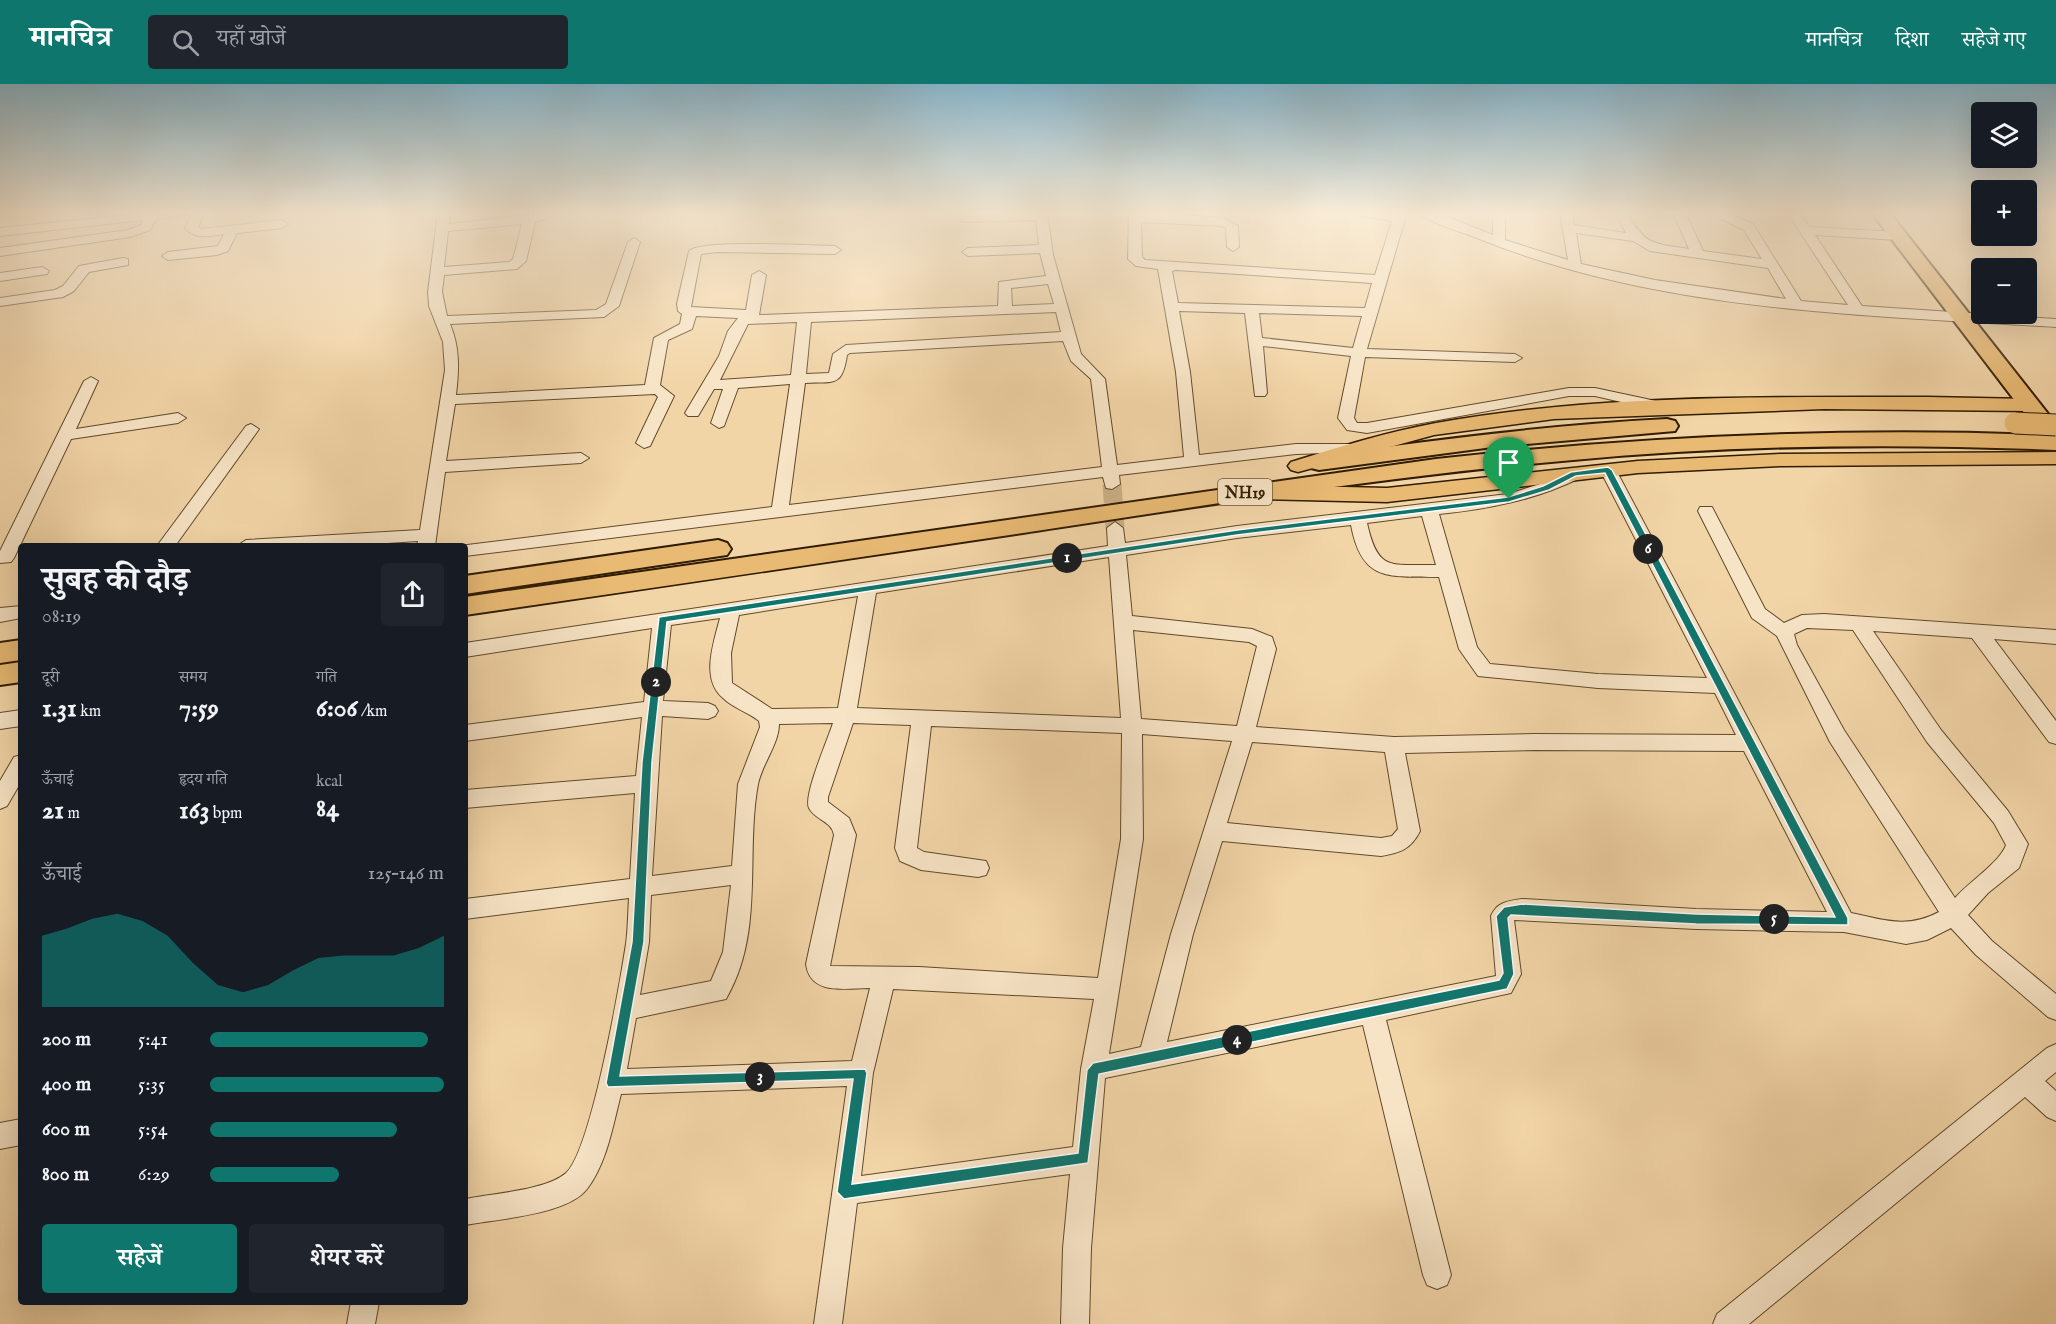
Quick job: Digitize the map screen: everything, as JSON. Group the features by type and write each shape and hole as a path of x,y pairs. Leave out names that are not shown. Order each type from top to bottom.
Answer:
{"highway":[{"path":"1924,270 1959,317 2022,414 2056,441"},
{"path":"2022,414 2056,407"},
{"name":"NH19","path":"468,585 1469,442 1576,432 2022,414 2056,425"},
{"name":"NH19","path":"468,606 1248,492 1461,465 1645,447 1950,439 2056,441"},
{"path":"0,653 18,650"},
{"path":"0,675 18,672"}],"main road":[{"path":"1298,466 1352,449 1433,429 1505,418 1665,407 1902,401 2022,414"},
{"path":"1248,492 1387,495 1608,470 1780,460 2056,458"}],"street":[{"path":"0,302 58,294 69,288 74,275 81,270"},
{"path":"336,543 427,540 452,370 450,342 436,306 437,271 454,270"},
{"path":"441,320 599,314 612,306 624,270"},
{"path":"652,388 661,338 668,332 684,329 688,323 689,314 684,304 691,270"},
{"path":"1052,270 1076,359 1098,379 1111,477"},
{"path":"1167,270 1164,273 1183,372 1192,462"},
{"path":"1219,270 1379,279"},
{"path":"1382,270 1346,418 1352,427 1359,429 1569,392 1595,392 1665,407"},
{"path":"1596,270 1692,292 1797,305 2056,323"},
{"path":"1777,270 1797,305"},
{"path":"1832,270 1858,310"},
{"path":"0,277 42,271"},
{"path":"752,317 759,275"},
{"path":"1005,310 1004,285 1054,279"},
{"path":"1172,307 1370,312"},
{"path":"689,314 804,317 1062,308"},
{"path":"1252,309 1260,393"},
{"path":"693,413 726,356 735,330 740,323 752,317"},
{"path":"780,511 798,381 804,317"},
{"path":"709,385 833,377 837,374 840,354 846,349 1069,336"},
{"path":"1254,341 1360,353 1515,358"},
{"path":"9,557 91,381"},
{"path":"719,423 732,384"},
{"path":"448,400 659,389 666,396 644,443"},
{"path":"65,435 178,418"},
{"path":"168,543 252,429"},
{"path":"468,550 780,511 1111,477 1192,462 1296,449 1352,449"},
{"path":"438,467 581,458"},
{"path":"1608,470 1844,922"},
{"path":"468,650 868,588 1116,539 1358,519 1509,499 1546,488 1574,474"},
{"path":"1430,510 1468,649 1485,671 1598,681 1719,686"},
{"path":"1706,511 1758,613 1785,633 1793,655 1837,736 1954,915 1984,948 2056,1009"},
{"path":"1358,519 1366,551 1377,567 1385,570 1446,571"},
{"path":"1075,1324 1084,1159 1093,1070 1132,839 1132,726 1116,539"},
{"path":"868,588 846,715 818,797 818,805 839,820 844,827 845,835 818,964 819,972 825,977 1106,989"},
{"path":"731,609 718,671 721,682 727,692 768,717 846,715 1132,726 1394,745 1749,743"},
{"path":"0,615 18,612"},
{"path":"468,1211 556,1195 577,1181 591,1155 612,1083 638,942 646,784 662,620"},
{"path":"1785,633 1790,626 1802,621 2056,637"},
{"path":"1122,622 1252,636 1265,642 1267,649 1216,831 1182,934 1151,1057"},
{"path":"1093,1070 1503,985 1509,974 1502,916 1508,911 1522,909 1696,919 1844,922 1906,934 1927,930 1954,915 1980,886 2011,861 2017,844 2001,817 1934,736 1859,624"},
{"path":"1978,633 2056,736"},
{"path":"468,733 653,708 708,711"},
{"path":"626,1009 702,996 718,991 726,982 741,914 747,789 770,727 768,717"},
{"path":"921,717 906,848 908,854 921,861 978,868"},
{"path":"0,721 18,718"},
{"path":"1216,831 1381,847 1398,844 1409,831 1394,745"},
{"path":"0,800 18,768"},
{"path":"468,799 646,784"},
{"path":"468,909 743,874"},
{"path":"828,1324 861,1073 884,978"},
{"path":"1372,1013 1437,1275"},
{"path":"1727,1324 2056,1056"},
{"path":"612,1083 861,1073"},
{"path":"2026,1081 2056,1108"},
{"path":"0,1136 18,1133"},
{"path":"844,1192 1084,1159"},
{"path":"361,1324 364,1305"}],"tunnel":[{"path":"1112,484 1115,528"}],"route":[{"path":"1608,470 1688,628 1844,922 1788,919 1696,919 1522,909 1508,911 1502,916 1501,927 1509,974 1503,985 1488,990 1093,1070 1084,1159 844,1192 861,1073 612,1083 638,942 647,762 662,620 1237,532 1509,499 1546,488 1574,474 1608,470"}]}
